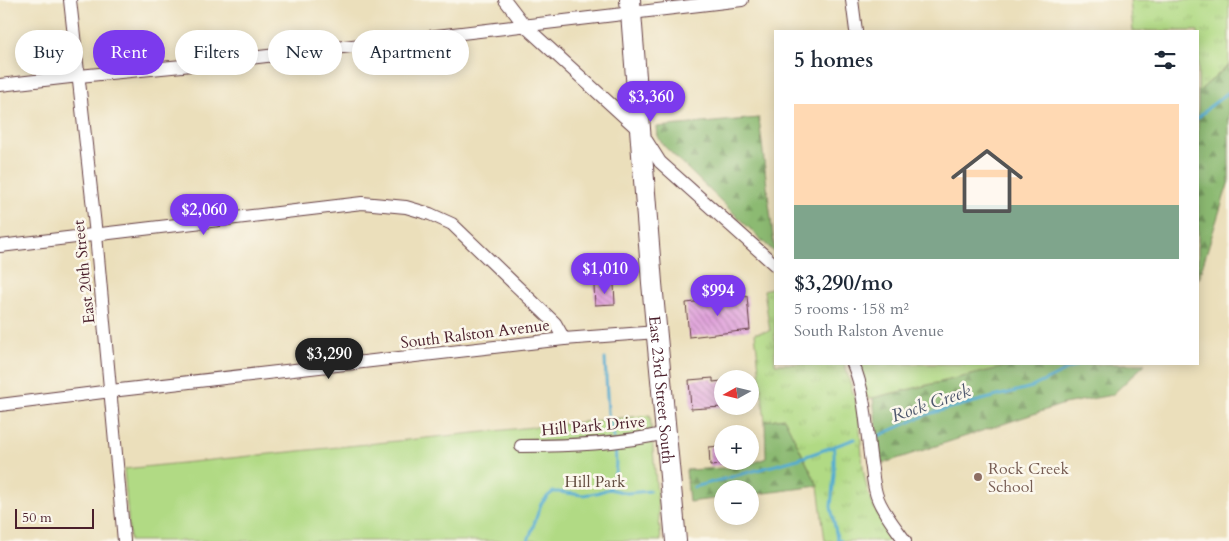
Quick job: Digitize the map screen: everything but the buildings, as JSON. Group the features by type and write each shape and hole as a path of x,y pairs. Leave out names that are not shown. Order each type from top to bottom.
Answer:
{"main road":[{"name":"East 23rd Street South","path":"630,7 656,332 676,541"}],"street":[{"name":"East 20th Street","path":"70,0 96,235 124,541"},
{"path":"505,0 525,26 641,132 660,162 774,264"},
{"path":"0,85 525,26 630,7 742,0"},
{"path":"852,0 856,30"},
{"path":"0,246 362,203 411,208 452,224 555,323 564,339"},
{"name":"South Ralston Avenue","path":"0,405 564,339 656,332"},
{"path":"853,365 858,375 863,400 868,446 877,498 905,541"},
{"name":"Hill Park Drive","path":"521,446 614,442 666,434"}],"green space":[{"path":"1130,0 1229,0 1229,65 1199,91 1199,30 1133,30"},
{"path":"1229,65 1229,181 1199,277 1199,91"},
{"path":"759,118 774,252 663,145 658,137 657,127"},
{"path":"774,287 774,365 844,365 858,412 863,465 868,492 877,512 898,541 825,541 818,486 784,418 765,421 755,333 770,331 764,290"},
{"path":"853,365 1013,365 863,400"},
{"path":"1013,365 1144,365 1112,395 1064,404 881,464 873,398"},
{"name":"Hill Park","path":"650,415 661,541 130,541 124,469"},
{"path":"784,418 818,486 759,494 759,480 714,480 714,499 689,502 686,470 759,470 759,461 766,458 765,421"}],"waterway":[{"name":"Rock Creek","path":"1199,117 1229,92"},
{"path":"605,359 608,413 614,438"},
{"name":"Rock Creek","path":"876,437 928,414 1032,387 1077,365"},
{"name":"Rock Creek","path":"694,487 798,459 855,439"},
{"path":"609,489 615,472 615,444"},
{"path":"834,447 831,507 837,538 841,541"},
{"name":"Rock Creek","path":"528,541 541,504 553,492 583,495 609,489 627,493 650,491"}],"place":[{"name":"Rock Creek School","path":"978,477"}]}
